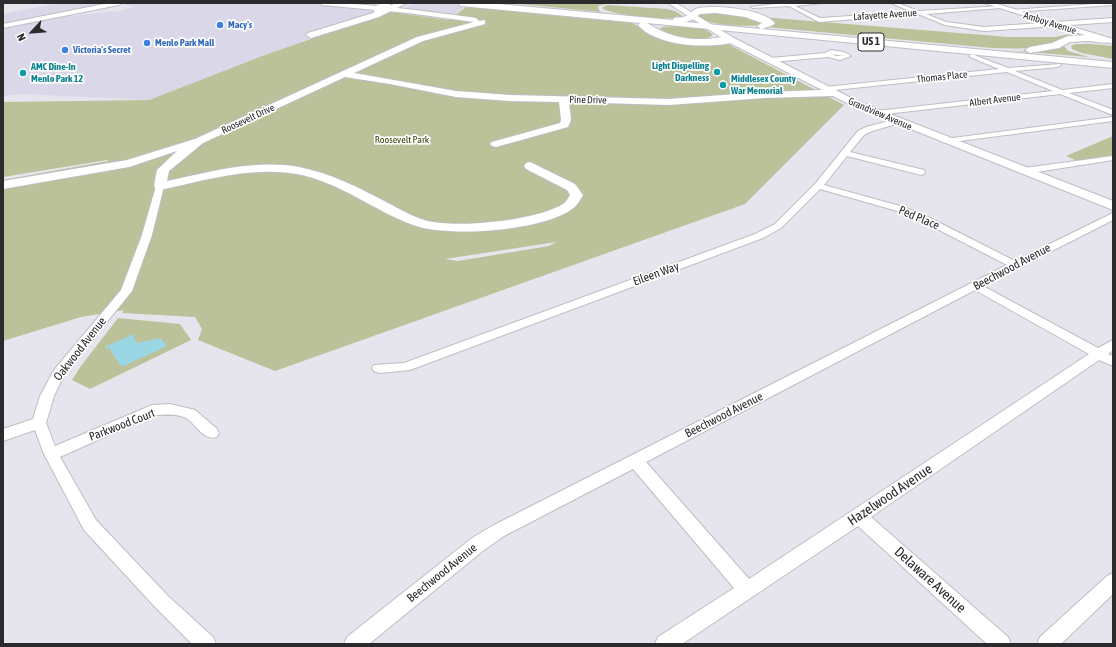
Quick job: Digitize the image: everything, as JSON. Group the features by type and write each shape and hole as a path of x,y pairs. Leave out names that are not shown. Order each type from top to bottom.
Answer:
{"highway":[{"path":"369,7 403,3"},
{"name":"US 1","path":"461,3 675,22 710,27 1061,63 1113,65"},
{"name":"US 1","path":"486,3 624,18"},
{"path":"500,3 520,6"},
{"path":"311,35 387,6"},
{"path":"601,7 603,10 642,25 660,36 674,40 700,43 731,40"},
{"path":"662,8 683,11"},
{"path":"710,27 717,36 715,38 693,41 669,37 658,31 661,26 682,20 699,12 730,12 766,20 770,23 766,26 747,28"},
{"name":"US 1","path":"710,27 747,28 1113,61"},
{"path":"990,50 1048,48 1070,34 1111,42"},
{"path":"1111,42 1082,42 1073,43 1067,46 1071,50 1081,54 1113,61"},
{"path":"1061,63 1113,69"}],"street":[{"path":"3,26 105,4 119,3"},
{"path":"322,3 369,7"},
{"name":"Grandview Avenue","path":"671,3 731,40 877,114 1107,203"},
{"path":"753,7 821,3"},
{"path":"893,3 945,23 984,29 1113,20"},
{"name":"Amboy Avenue","path":"987,3 1055,24 1070,34"},
{"name":"Lafayette Avenue","path":"788,4 819,20 1000,7"},
{"path":"1012,11 1113,4"},
{"name":"Roosevelt Drive","path":"3,185 129,163 199,142 420,38 482,22 387,6"},
{"path":"385,55 382,60 386,69 396,79 409,85"},
{"path":"772,60 828,55"},
{"path":"972,56 1113,113"},
{"name":"Thomas Place","path":"830,91 1061,63"},
{"name":"Pine Drive","path":"343,74 469,96 564,100 668,102 830,91"},
{"name":"Albert Avenue","path":"877,114 1113,86"},
{"path":"496,144 564,125 566,120 564,100"},
{"path":"945,141 1113,119"},
{"name":"Eileen Way","path":"379,368 405,367 759,236 778,226 818,186 861,133 896,121"},
{"path":"129,163 152,164 163,170 180,155 199,142"},
{"path":"844,153 921,172"},
{"path":"1024,171 1113,158"},
{"path":"160,186 245,171 286,169 316,175 330,180 411,220 423,224 453,227 504,225 547,218 565,209 576,198 577,195 571,187 530,166"},
{"name":"Oakwood Avenue","path":"39,423 47,396 59,373 126,292 147,235 163,170"},
{"name":"Ped Place","path":"818,186 897,208 919,216 1015,264"},
{"name":"Beechwood Avenue","path":"354,644 478,544 498,531 1015,264 1113,216"},
{"path":"975,286 1113,362"},
{"name":"Hazelwood Avenue","path":"665,644 746,589 859,516 1113,344"},
{"name":"Parkwood Court","path":"51,454 152,410 170,409 190,414 212,433"},
{"path":"3,435 39,423 51,454 90,525 202,643"},
{"path":"636,461 746,589"},
{"name":"Delaware Avenue","path":"859,516 1001,644"},
{"path":"1047,644 1113,582"}],"shaded area":[{"path":"59,3 111,3 3,25 3,14"},
{"name":"Menlo Park Mall","path":"307,3 391,12 270,53 149,100 21,94 3,96 3,28 49,18 118,11 135,7 123,4"},
{"path":"414,3 466,5 454,16 402,9"}],"green space":[{"path":"510,3 616,3 598,6 601,12"},
{"path":"608,5 667,9 675,11 684,17 655,18 631,16 610,12 603,9 603,7"},
{"name":"Roosevelt Park","path":"466,7 632,23 660,38 726,43 844,105 745,204 275,371 198,340 202,329 195,317 122,313 124,310 81,317 3,341 3,180 108,161 3,177 3,102 149,100 270,53 391,12 449,20","holes":["556,242 549,246 458,261 445,259"]},
{"path":"717,12 764,20 763,25 738,26 718,24 696,16 697,13"},
{"path":"761,17 1008,37 1055,37 1070,34 1052,44 1033,48 992,48 766,27 774,26 774,22"},
{"path":"677,26 701,28 713,35 708,38 694,40 671,36 660,30 662,27"},
{"path":"1076,44 1113,46 1113,59 1082,53 1072,49 1071,46"},
{"path":"1063,45 1068,51 1089,57 1017,51 1041,50"},
{"path":"1113,136 1113,155 1077,161 1066,156"},
{"path":"118,318 180,324 191,340 90,389 72,380 81,366"}],"water":[{"path":"134,334 135,336 133,337 137,343 160,338 167,346 121,366 109,348 106,349 105,347"}],"place":[{"name":"Macy's","path":"220,25"},
{"name":"Menlo Park Mall","path":"147,43"},
{"name":"Victoria's Secret","path":"65,50"},
{"name":"Light Dispelling Darkness","path":"717,72"},
{"name":"AMC Dine-In Menlo Park 12","path":"23,73"},
{"name":"Middlesex County War Memorial","path":"723,85"}]}
